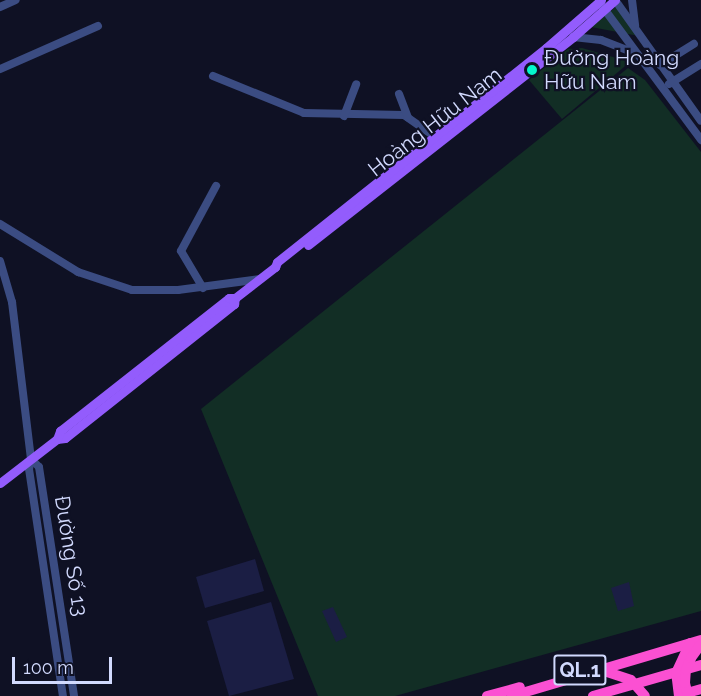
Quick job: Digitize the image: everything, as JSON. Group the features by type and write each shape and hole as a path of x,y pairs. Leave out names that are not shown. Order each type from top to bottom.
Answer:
{"highway":[{"name":"QL.1","path":"491,696 669,645 673,648"},
{"name":"QL.1","path":"512,696 604,671 673,648 694,646"},
{"path":"694,646 676,673 678,696 701,689"},
{"path":"688,696 685,677 694,646"},
{"name":"QL.1","path":"593,696 701,664"},
{"path":"604,671 623,676 639,687 645,696"}],"main road":[{"name":"Hoàng Hữu Nam","path":"0,483 57,439 65,438 234,304 235,298 274,267 280,267 602,4 615,0"},
{"name":"Hoàng Hữu Nam","path":"436,139 573,37 602,4"}],"street":[{"path":"0,7 16,0"},
{"path":"615,0 638,36 701,121"},
{"path":"632,0 632,19 638,36"},
{"path":"602,4 701,140"},
{"path":"0,69 98,26"},
{"path":"573,37 601,40 636,53"},
{"path":"660,65 694,44"},
{"path":"663,89 701,64"},
{"path":"213,76 304,113 344,116 380,113 408,117 436,139"},
{"path":"344,116 356,84"},
{"path":"399,94 408,117"},
{"path":"203,288 181,251 216,186"},
{"path":"0,224 78,272 103,282 143,290 203,288 260,279"},
{"name":"Đường Số 13","path":"0,261 12,302 32,459 29,469 63,696"},
{"path":"227,283 234,290 235,298"},
{"name":"Đường Số 13","path":"32,459 39,467 74,696"},
{"path":"61,684 72,682"}],"green space":[{"path":"617,6 639,36 591,27"},
{"path":"582,48 630,62 562,119 529,80 568,49"},
{"path":"628,68 645,80 701,152 701,611 395,696 318,696 201,409"}],"building":[{"path":"255,559 264,591 205,608 196,577"},
{"path":"629,582 634,606 618,611 611,588"},
{"path":"271,602 294,679 229,696 207,621"},
{"path":"333,607 347,637 336,642 322,611"}],"place":[{"name":"Đường Hoàng Hữu Nam","path":"532,70"}]}
